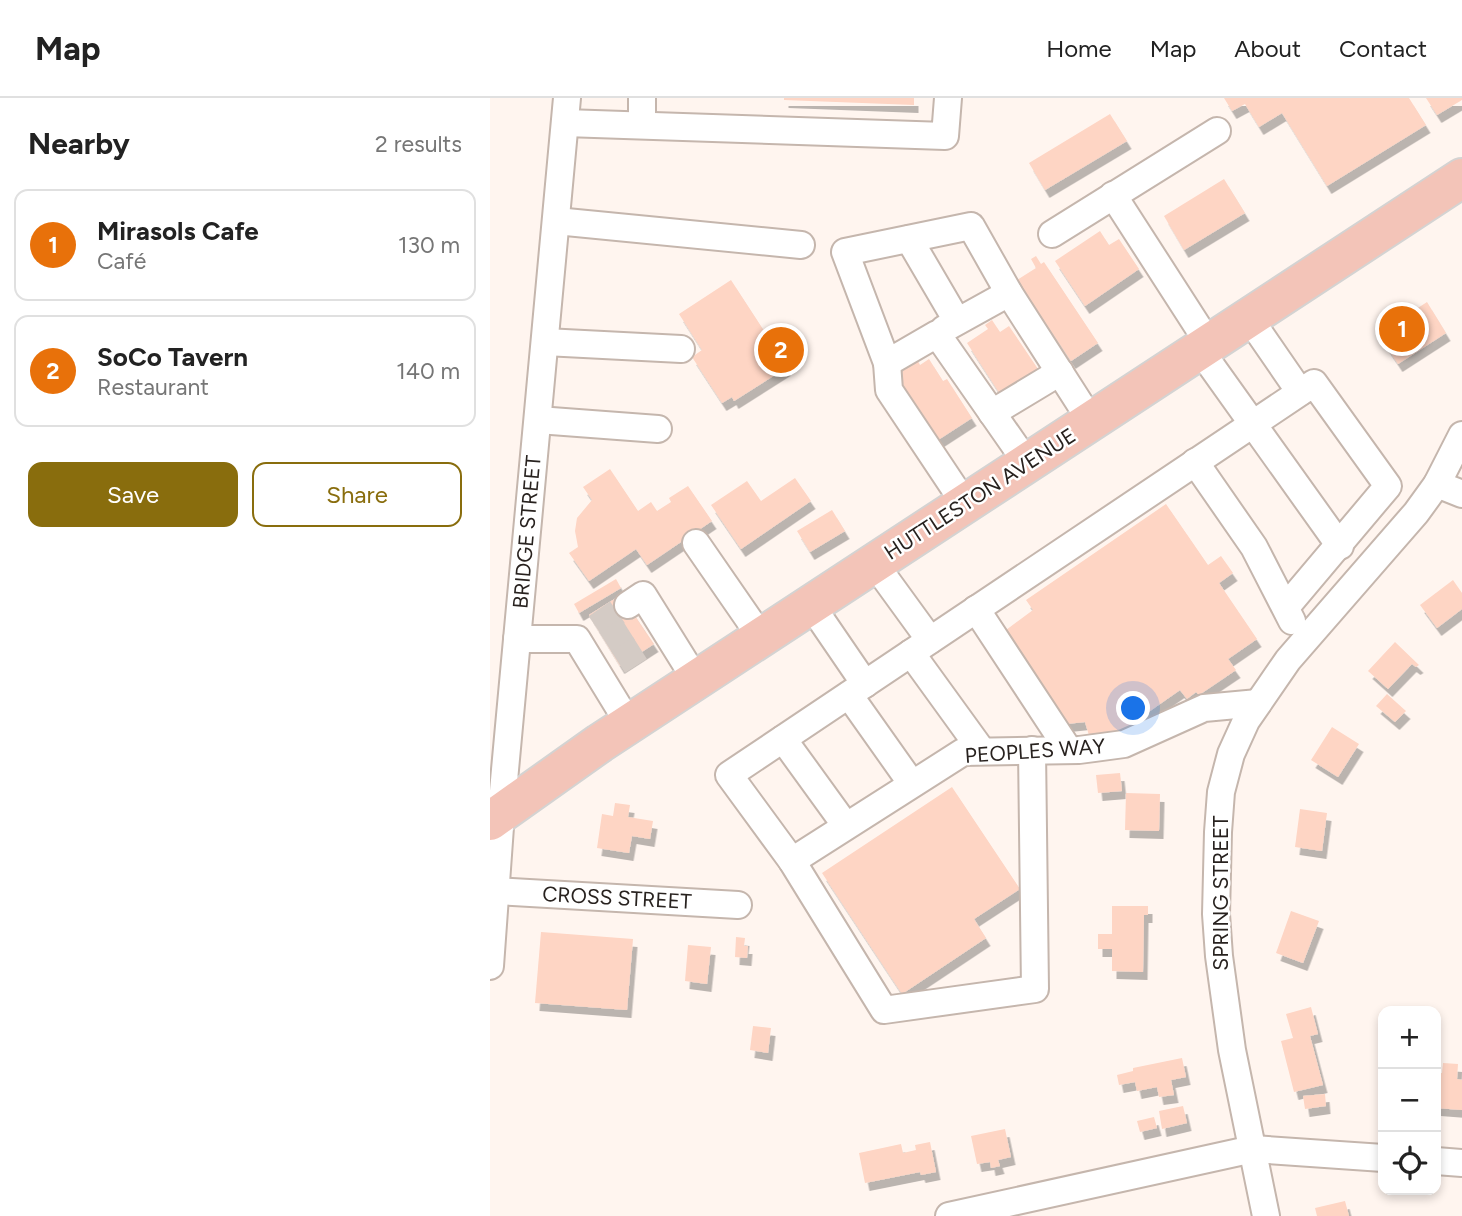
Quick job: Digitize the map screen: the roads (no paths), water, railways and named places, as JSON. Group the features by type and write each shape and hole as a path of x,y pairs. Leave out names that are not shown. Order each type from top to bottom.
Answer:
{"highway":[{"name":"HUTTLESTON AVENUE","path":"495,817 629,724 1462,178"}],"street":[{"path":"642,98 642,124"},
{"path":"566,110 642,124 945,136 948,98"},
{"name":"BRIDGE STREET","path":"490,966 496,891 495,817 517,639 566,110"},
{"path":"1052,234 1217,131"},
{"path":"1113,195 1204,347 1254,424 1340,546"},
{"path":"556,221 801,245"},
{"path":"965,504 889,390 887,363 845,252 971,226 1009,293 1091,421"},
{"path":"909,239 947,328 992,413 1027,463"},
{"path":"887,363 1009,293"},
{"path":"1249,318 1300,393"},
{"path":"545,342 681,349"},
{"path":"992,413 1060,372"},
{"path":"1031,750 1035,989 884,1010 792,861 729,775 1314,383 1388,486 1286,607"},
{"path":"538,419 657,429"},
{"name":"SPRING STREET","path":"1266,1216 1223,997 1216,914 1221,792 1231,754 1246,721 1258,703 1304,640 1416,513 1437,484 1462,435"},
{"path":"1195,462 1254,547 1287,613 1304,640"},
{"path":"1437,484 1462,494"},
{"path":"696,542 761,638"},
{"path":"874,563 982,751"},
{"path":"811,605 912,784"},
{"path":"976,609 1068,749"},
{"path":"648,622 696,680"},
{"path":"517,639 597,650 629,724"},
{"name":"PEOPLES WAY","path":"792,861 963,752 1068,749 1124,744 1204,708 1258,703"},
{"path":"783,739 846,826"},
{"name":"CROSS STREET","path":"496,891 738,905"},
{"path":"949,1216 1253,1149 1378,1158"},
{"path":"1441,1161 1462,1163"}],"tunnel":[{"path":"596,627 628,605"},
{"path":"606,643 639,622"},
{"path":"618,662 651,641"}],"place":[{"name":"Mirasols Cafe","path":"1402,329"},
{"name":"SoCo Tavern","path":"781,350"}]}
